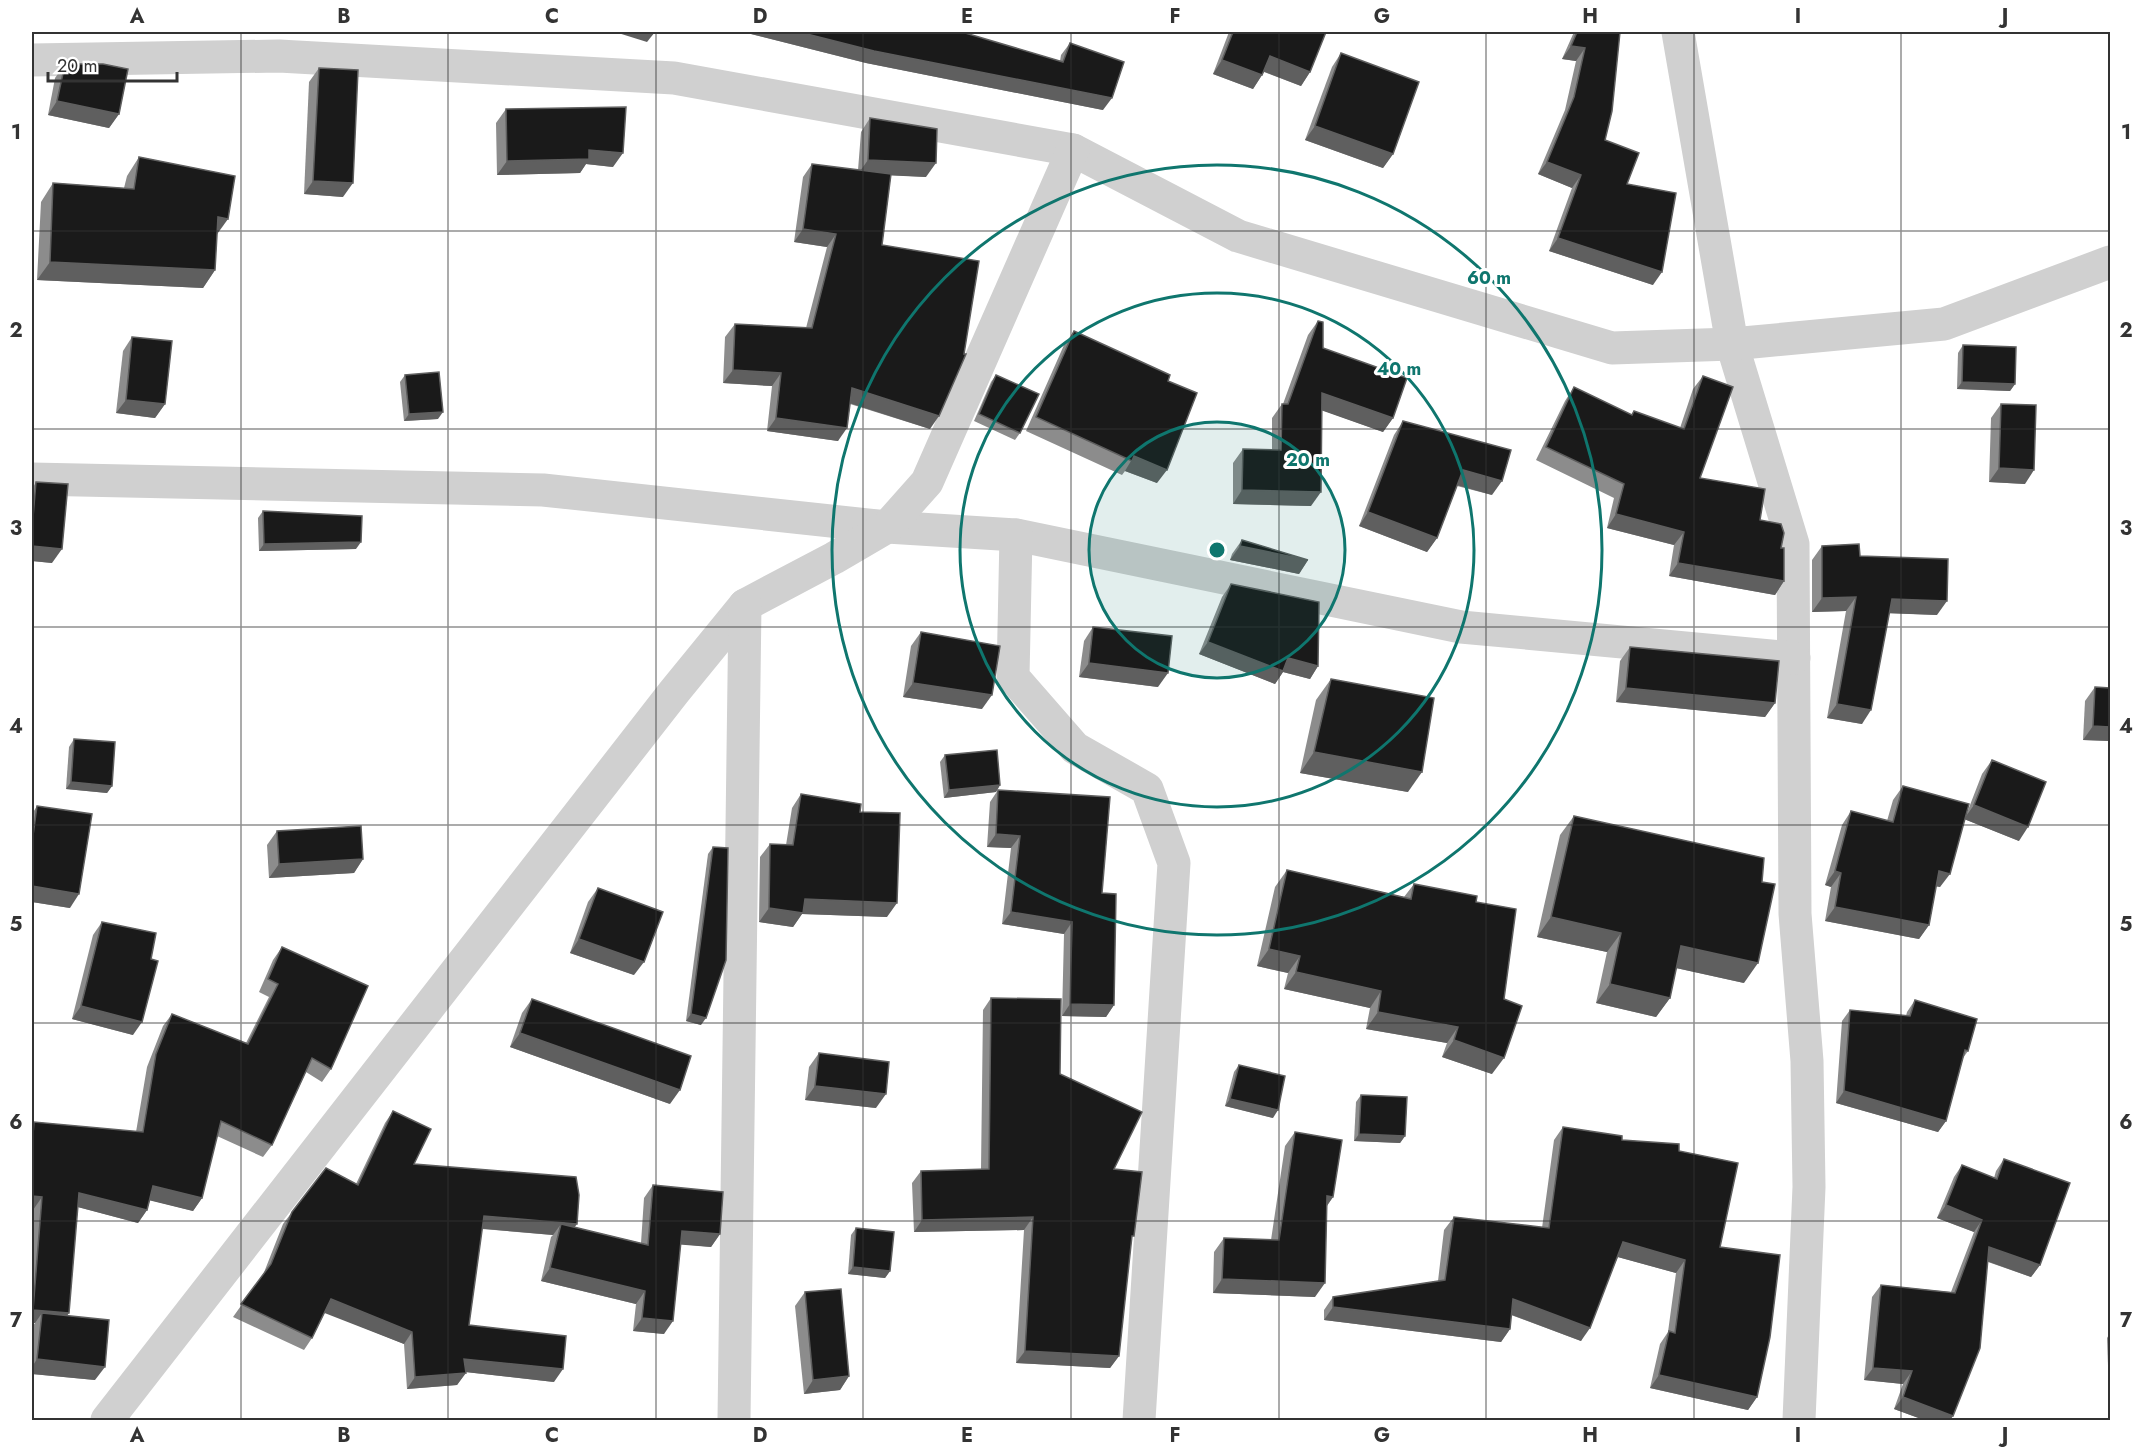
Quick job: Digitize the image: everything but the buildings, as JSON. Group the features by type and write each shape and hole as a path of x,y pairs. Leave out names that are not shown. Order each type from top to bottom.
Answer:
{"street":[{"path":"1678,32 1732,344 1793,544 1796,914 1807,1061 1809,1187 1798,1420"},
{"path":"32,60 279,56 674,78 1073,150 1238,236 1612,348 1732,344 1944,324 2110,262"},
{"path":"107,1420 674,692 745,605 887,527 927,482 1073,150"},
{"path":"32,479 543,490 887,527 1016,535 1461,627 1794,658"},
{"path":"1016,535 1013,677 1075,748 1147,789 1174,863 1139,1420"},
{"path":"734,1420 745,605"}]}
